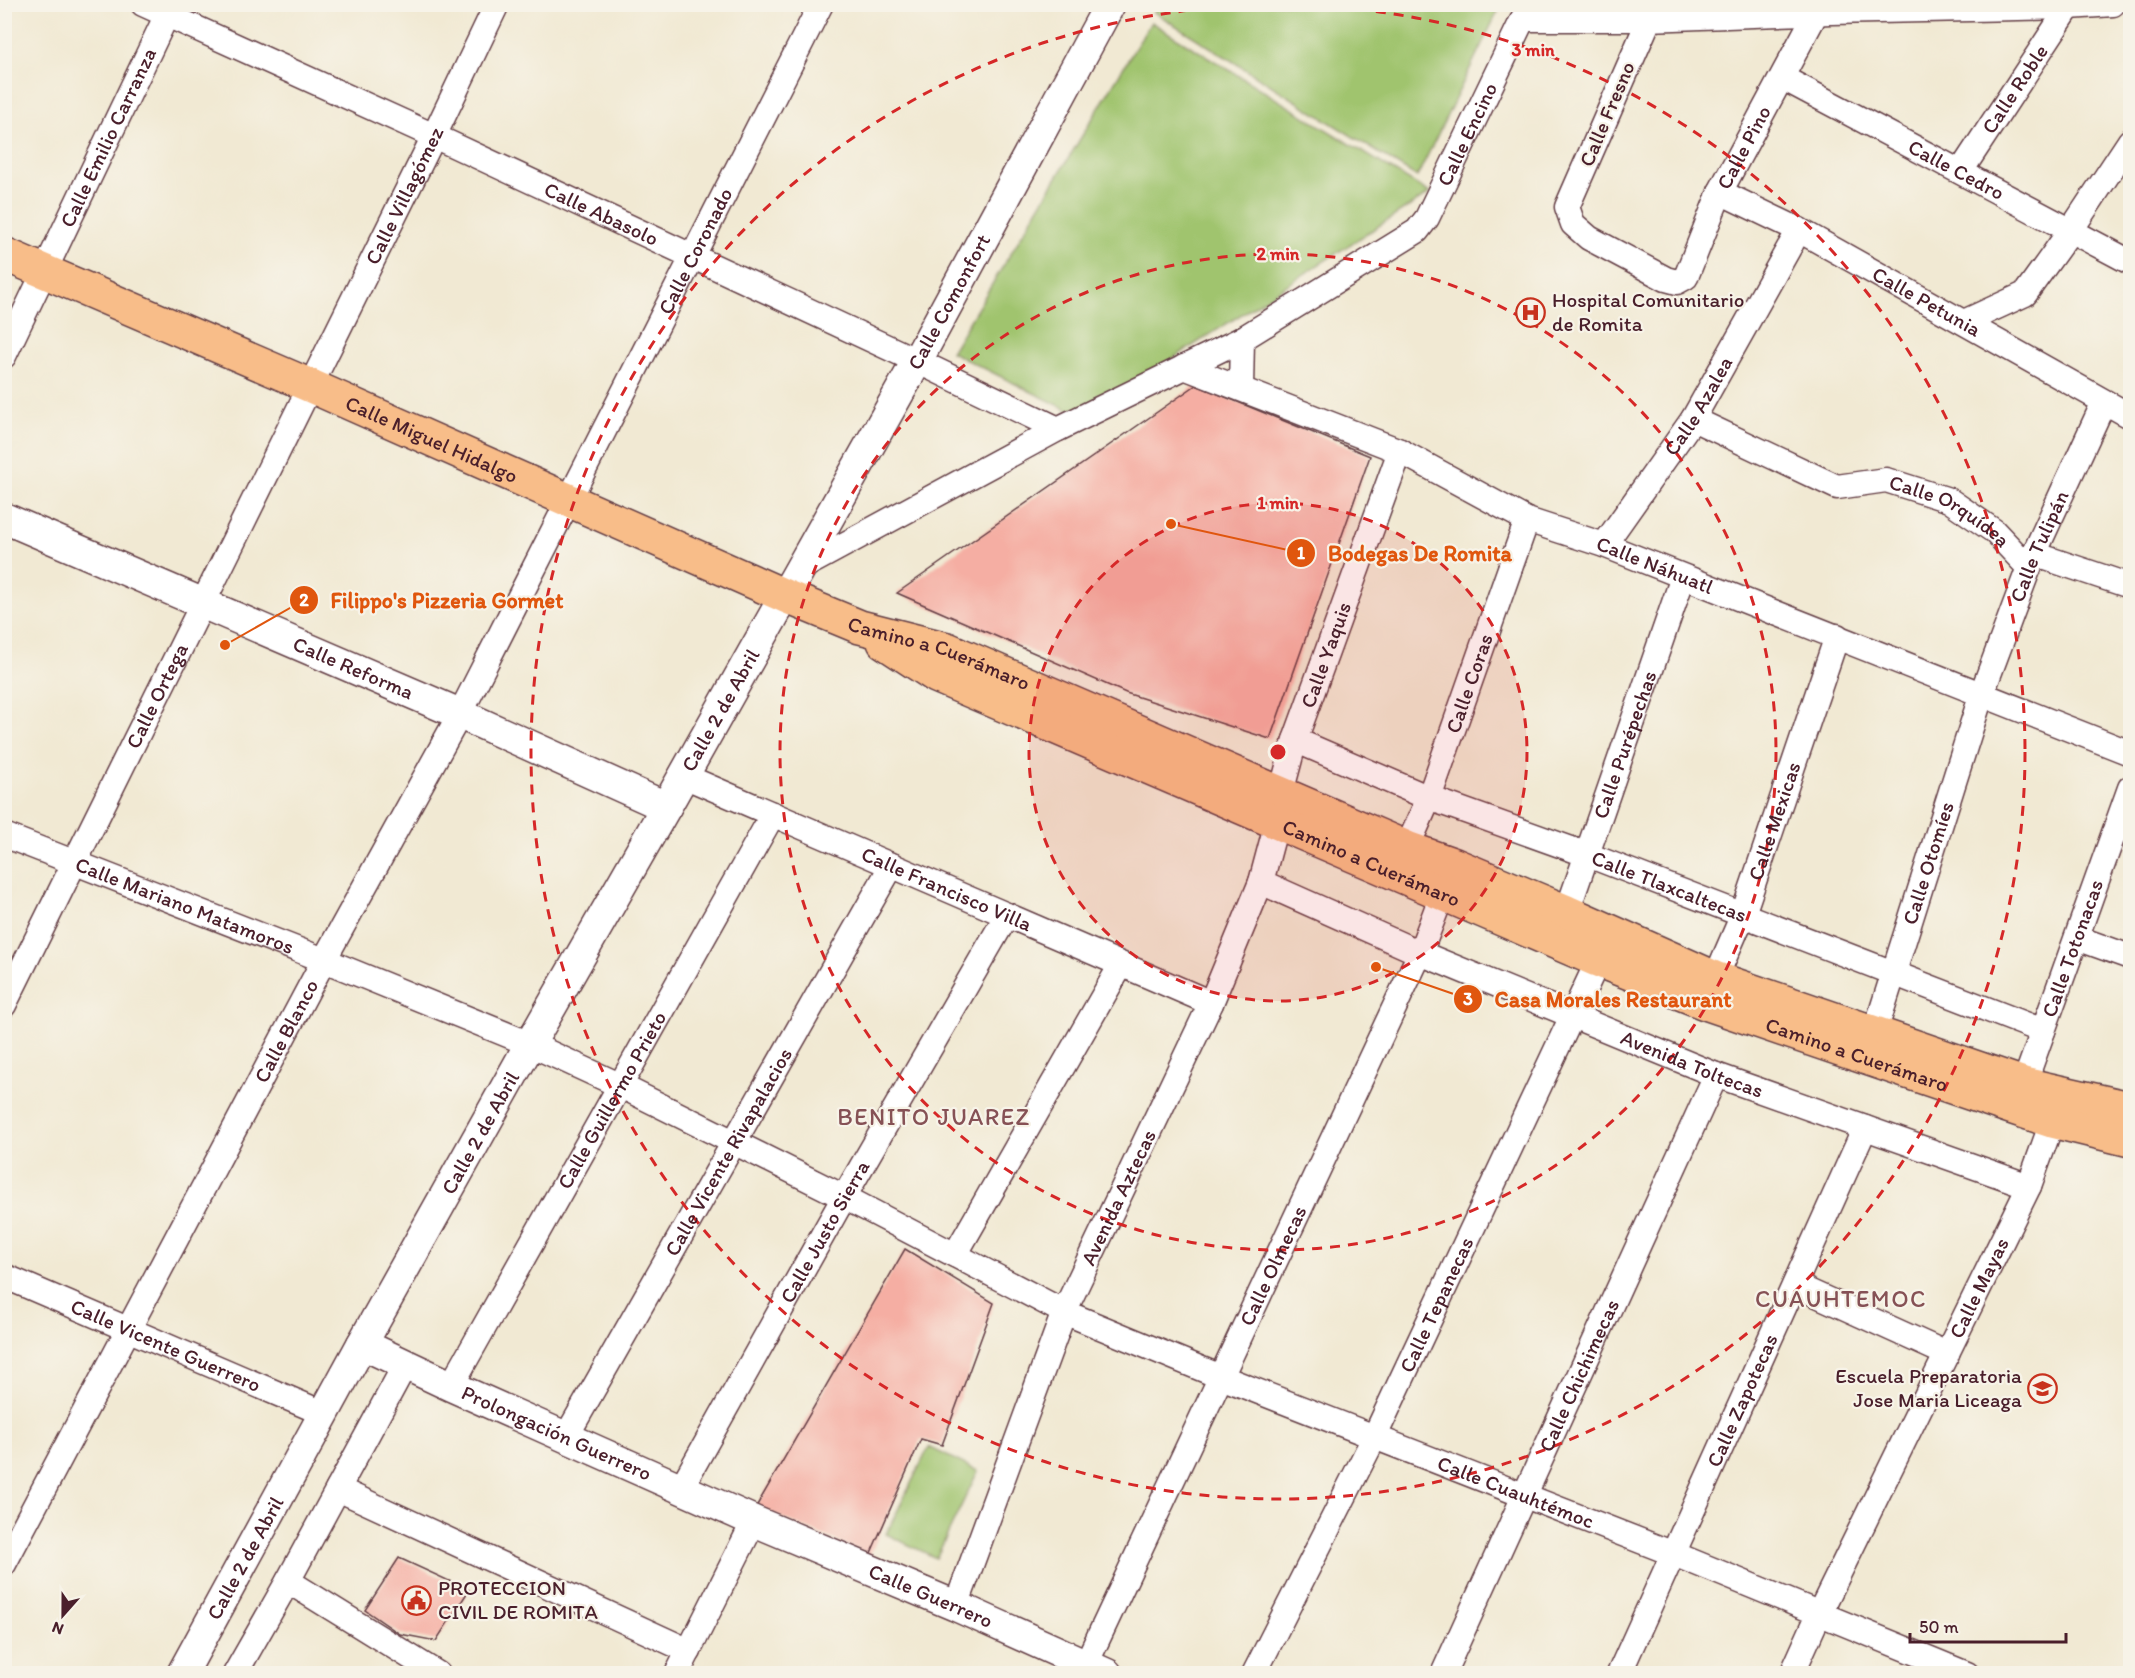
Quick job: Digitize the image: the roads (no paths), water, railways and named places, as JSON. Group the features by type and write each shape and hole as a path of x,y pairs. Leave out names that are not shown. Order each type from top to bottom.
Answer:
{"main road":[{"name":"Calle Miguel Hidalgo","path":"4,254 860,627"},
{"name":"Camino a Cuerámaro","path":"860,627 936,676 1279,807 1448,879 1597,960 1875,1032 2020,1097"},
{"name":"Camino a Cuerámaro","path":"1279,807 1407,848 1448,879 1567,912 1612,932 1710,991 2020,1097 2057,1107 2130,1140"},
{"name":"Camino a Cuerámaro","path":"2057,1107 2130,1108"}],"street":[{"name":"Calle Abasolo","path":"143,4 170,10 1058,429"},
{"name":"Calle Villagómez","path":"311,386 497,4"},
{"name":"Calle Coronado","path":"568,499 821,4"},
{"name":"Calle Comonfort","path":"785,596 917,361 1110,4"},
{"path":"1527,12 2069,7 2113,4"},
{"name":"Calle Roble","path":"1961,171 2069,7"},
{"name":"Calle Emilio Carranza","path":"4,356 170,10"},
{"name":"Calle Pino","path":"1677,282 1686,277 1720,192 1783,78 1830,10"},
{"name":"Calle Encino","path":"1242,339 1417,231 1427,218 1527,12"},
{"name":"Calle Fresno","path":"1652,12 1567,207 1573,224 1589,238 1666,279 1677,282"},
{"name":"Calle Cedro","path":"1783,78 2130,262"},
{"path":"1964,322 2025,294 2130,141"},
{"name":"Calle Petunia","path":"1720,192 1799,230 2130,416"},
{"name":"Calle Azalea","path":"1604,545 1693,419 1799,230"},
{"path":"801,568 1058,429 1242,339 1241,388"},
{"name":"Calle Náhuatl","path":"1184,367 1400,451 1527,520 1604,545 2130,753"},
{"name":"Calle Ortega","path":"4,1005 311,386"},
{"name":"Calle Tulipán","path":"1982,693 2032,561 2104,402"},
{"name":"Calle Orquídea","path":"1693,419 1837,487 1886,480 1949,500 2032,561 2130,586"},
{"name":"Calle Yaquis","path":"1279,807 1295,740 1400,451"},
{"name":"Calle Blanco","path":"4,1564 324,960 460,714 568,499"},
{"name":"Calle Reforma","path":"4,518 460,714 666,807"},
{"name":"Calle Coras","path":"1407,848 1429,798 1527,520"},
{"name":"Calle Purépechas","path":"1567,912 1683,577"},
{"name":"Calle 2 de Abril","path":"182,1674 362,1344 785,596"},
{"name":"Calle Mexicas","path":"1710,991 1742,917 1837,636"},
{"name":"Calle Otomíes","path":"1875,1032 1982,693"},
{"name":"Calle Tlaxcaltecas","path":"1295,740 1429,798 1588,855 1742,917 2043,1031"},
{"name":"Calle Francisco Villa","path":"684,776 1211,1003"},
{"name":"Calle Totonacas","path":"2020,1097 2130,788"},
{"name":"Avenida Aztecas","path":"956,1606 1064,1312 1211,1003 1261,882 1279,807"},
{"name":"Calle Guillermo Prieto","path":"451,1386 773,814"},
{"name":"Calle Mariano Matamoros","path":"4,835 324,960 530,1044 619,1085 844,1197"},
{"name":"Calle Vicente Rivapalacios","path":"566,1437 892,865"},
{"name":"Calle Olmecas","path":"1096,1669 1221,1377 1420,953 1448,879"},
{"name":"Avenida Toltecas","path":"1261,882 1420,953 1716,1075 2029,1186"},
{"name":"Calle Justo Sierra","path":"681,1488 844,1197 1007,915"},
{"name":"Calle Tepanecas","path":"1254,1674 1374,1437 1612,932"},
{"path":"2077,938 2130,957"},
{"path":"955,1255 1120,965"},
{"name":"Calle Chichimecas","path":"1443,1674 1716,1075"},
{"name":"Calle Mayas","path":"1792,1674 1819,1614 2029,1186 2057,1107"},
{"name":"Calle Zapotecas","path":"1618,1674 1865,1128"},
{"name":"Calle Cuauhtémoc","path":"844,1197 1064,1312 1221,1377 1674,1554 1967,1674"},
{"name":"Calle Vicente Guerrero","path":"4,1276 325,1414"},
{"path":"1795,1285 1947,1354"},
{"name":"Prolongación Guerrero","path":"362,1344 754,1521"},
{"path":"235,1674 405,1365"},
{"path":"339,1488 689,1652"},
{"path":"677,1674 754,1521"},
{"name":"Calle Guerrero","path":"754,1521 956,1606 1096,1669"},
{"path":"288,1581 438,1674"}],"place":[{"name":"Hospital Comunitario de Romita","path":"1531,312"},
{"name":"Bodegas De Romita","path":"1171,524"},
{"name":"Filippo's Pizzeria Gormet","path":"225,645"},
{"name":"Casa Morales Restaurant","path":"1376,967"},
{"name":"Escuela Preparatoria Jose Maria Liceaga","path":"2043,1388"},
{"name":"PROTECCION CIVIL DE ROMITA","path":"417,1600"}],"district":[{"name":"BENITO JUAREZ","path":"934,1117"},
{"name":"CUAUHTEMOC","path":"1841,1299"}]}
